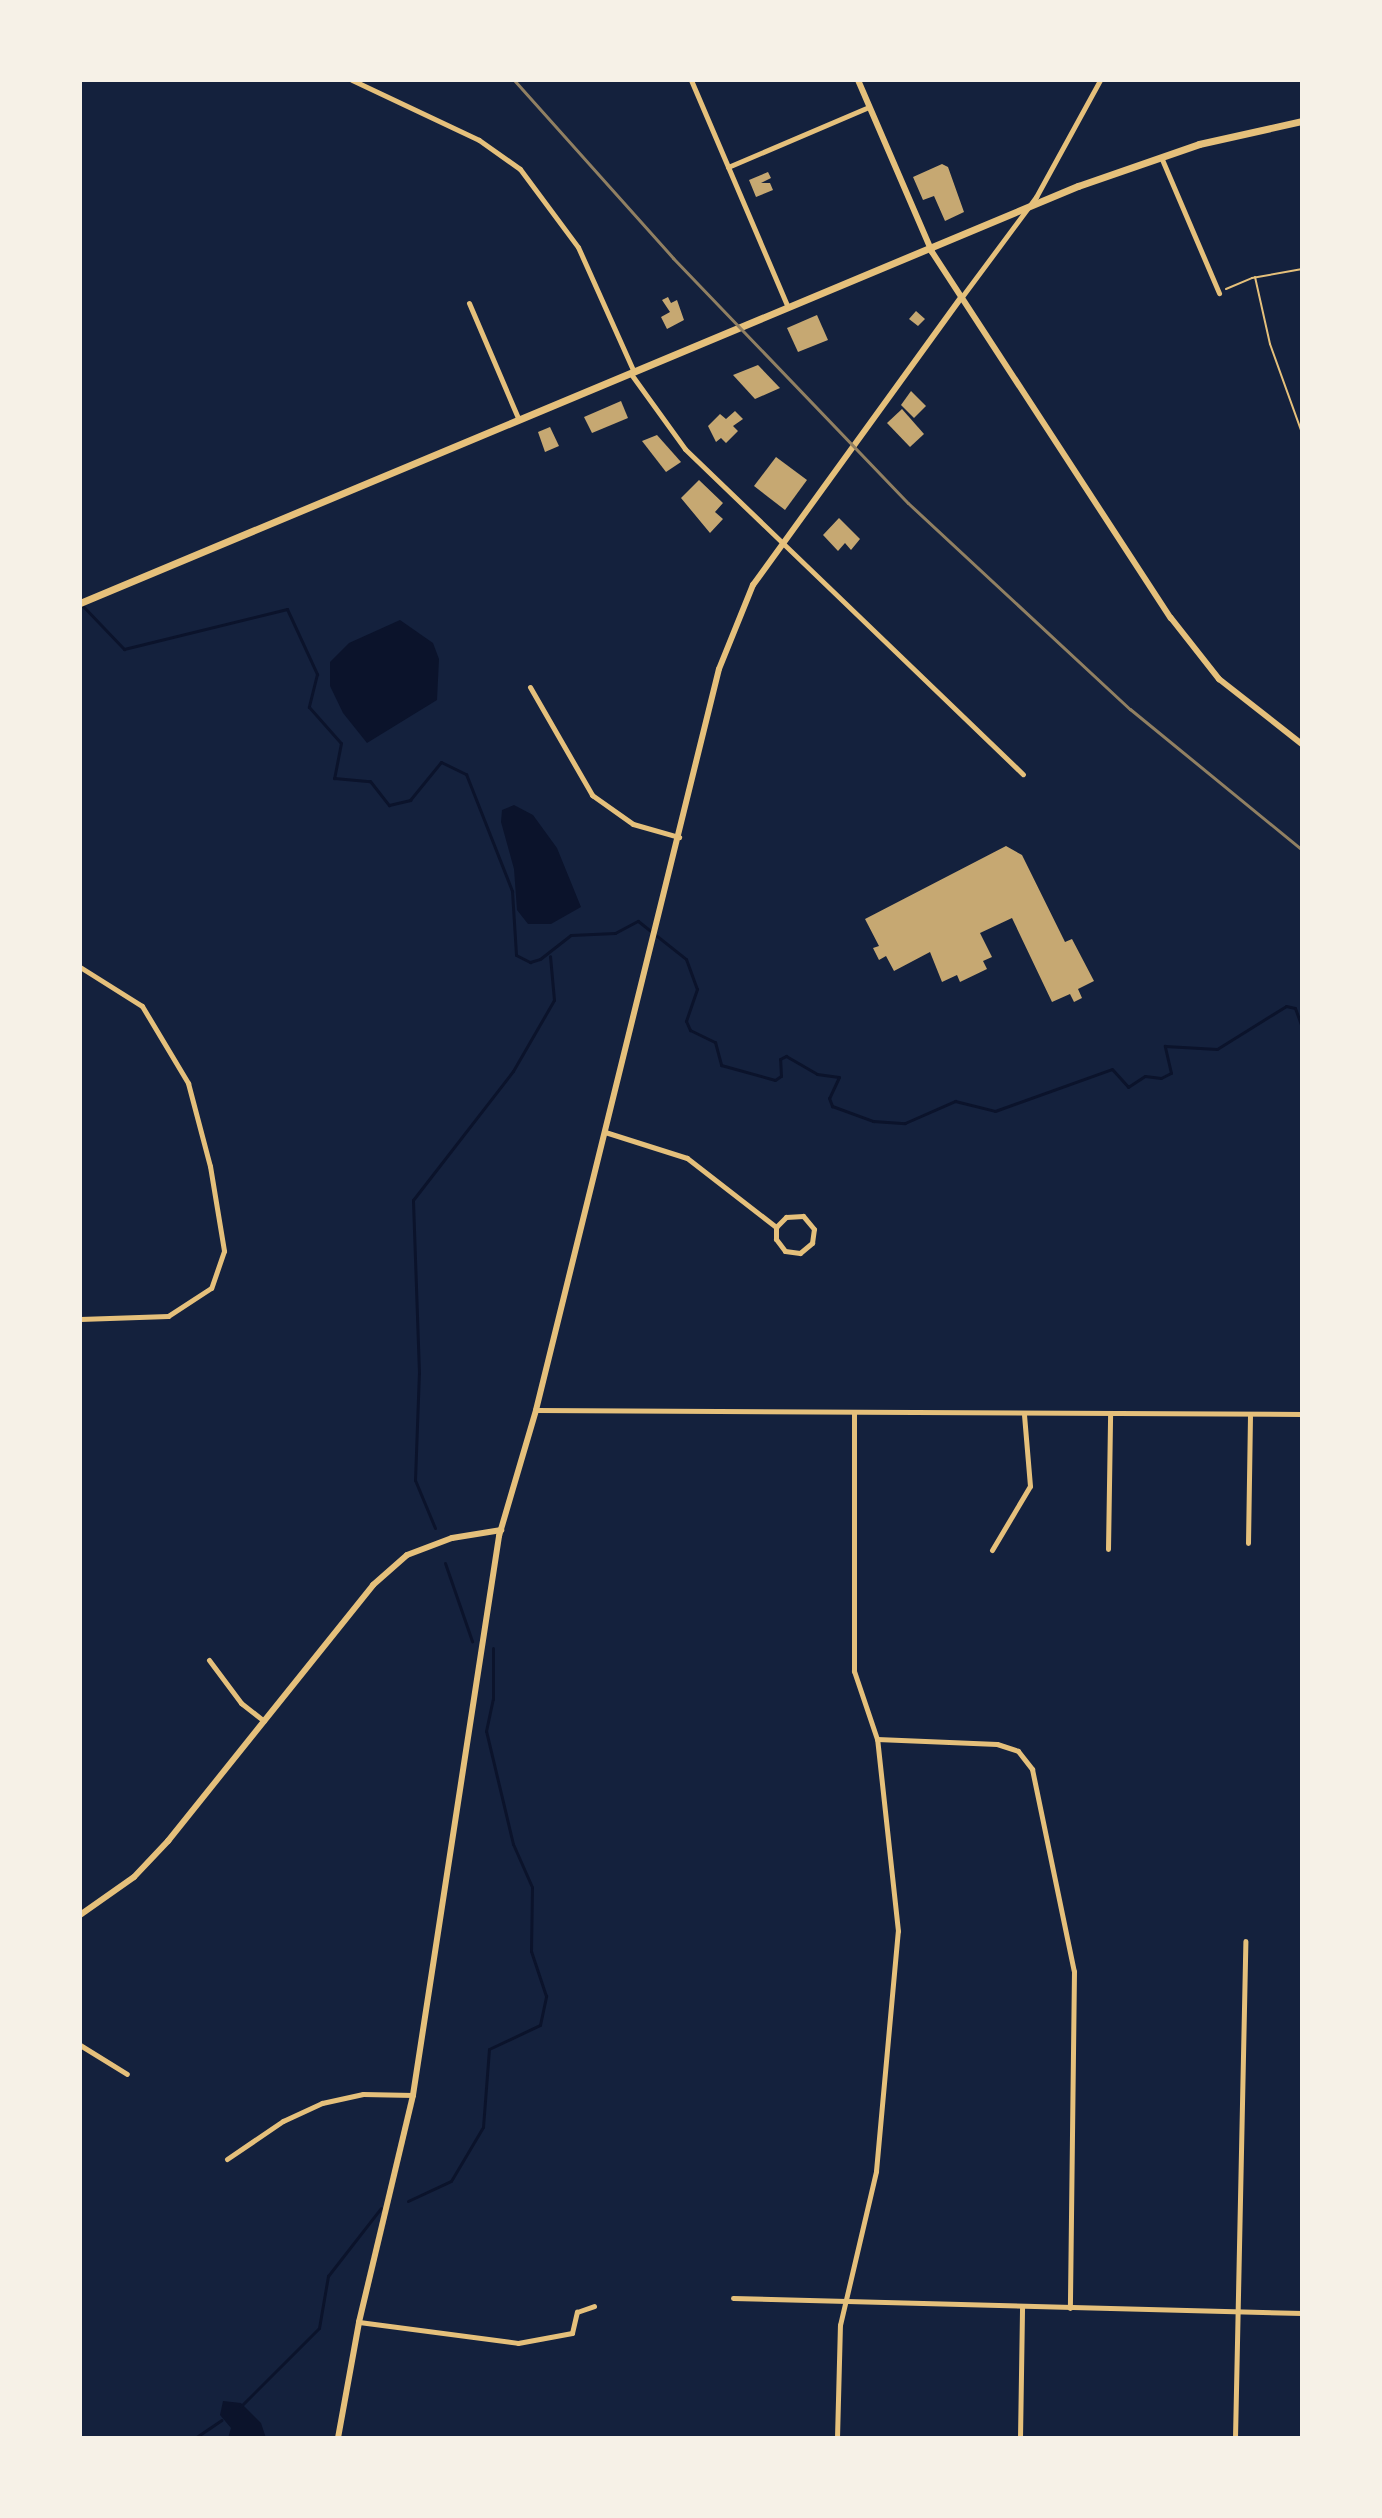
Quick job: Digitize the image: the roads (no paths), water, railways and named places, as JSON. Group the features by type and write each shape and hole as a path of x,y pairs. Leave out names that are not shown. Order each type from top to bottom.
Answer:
{"main road":[{"path":"80,603 1029,206 1161,156 1302,121"}],"street":[{"path":"352,80 479,140 520,169 578,247 633,373 679,442 784,540 1023,774"},
{"path":"691,80 788,308"},
{"path":"858,80 930,248 1194,651 1236,695 1302,744"},
{"path":"338,2438 359,2322 413,2095 501,1530 536,1410 727,644 753,585 1029,206 1100,80"},
{"path":"728,167 869,107"},
{"path":"1161,156 1219,293"},
{"path":"469,303 520,421"},
{"path":"530,687 592,795 633,824 680,837"},
{"path":"80,967 142,1006 188,1083 210,1166 224,1251 211,1288 168,1316 80,1319"},
{"path":"605,1132 687,1158 776,1227 777,1242 788,1253 803,1252 813,1240 813,1226 803,1216 789,1215 776,1227"},
{"path":"536,1410 1024,1415 1302,1414"},
{"path":"837,2438 844,2302 876,2171 897,1948 877,1739 854,1671 854,1412"},
{"path":"992,1550 1030,1486 1024,1415"},
{"path":"1108,1549 1110,1415"},
{"path":"1248,1543 1250,1416"},
{"path":"80,1915 134,1877 168,1841 358,1601 407,1555 452,1538 501,1530"},
{"path":"209,1660 241,1703 264,1721"},
{"path":"877,1739 997,1744 1018,1751 1032,1769 1074,1971 1070,2308"},
{"path":"1235,2438 1245,1941"},
{"path":"80,2045 127,2074"},
{"path":"227,2159 322,2103 376,2093 413,2095"},
{"path":"733,2298 1302,2313"},
{"path":"359,2322 518,2343 572,2333 577,2312 594,2306"},
{"path":"1020,2438 1022,2306"}],"water":[{"path":"400,620 433,643 439,659 437,700 367,743 343,713 330,686 330,662 349,643"},
{"path":"514,805 533,815 557,848 581,907 551,924 528,924 517,910 514,869 501,822 502,810"},
{"path":"223,2401 241,2403 261,2423 266,2438 228,2438 231,2428 220,2415"}],"waterway":[{"path":"80,603 124,649 287,609 317,674 309,707 341,743 334,778 370,781 389,805 410,800 441,762 466,774 512,891 516,955 530,962 540,959 571,935 615,933 638,921 686,959 697,989 686,1021 690,1030 715,1042 721,1065 775,1080 781,1076 780,1059 786,1056 817,1074 839,1077 829,1098 832,1106 873,1121 905,1123 955,1101 995,1111 1112,1069 1128,1087 1145,1076 1161,1078 1171,1073 1165,1046 1217,1049 1286,1006 1295,1008 1302,1027"},
{"path":"435,1528 415,1480 419,1373 413,1200 513,1071 554,1000 550,956"},
{"path":"445,1563 472,1641"},
{"path":"408,2201 451,2181 483,2127 489,2049 540,2025 546,1996 531,1951 532,1887 513,1844 486,1731 493,1699 493,1648"},
{"path":"241,2406 319,2328 328,2276 381,2208"},
{"path":"195,2438 222,2420"}],"railway":[{"path":"514,80 673,258 908,503 1130,709 1302,850"}]}
